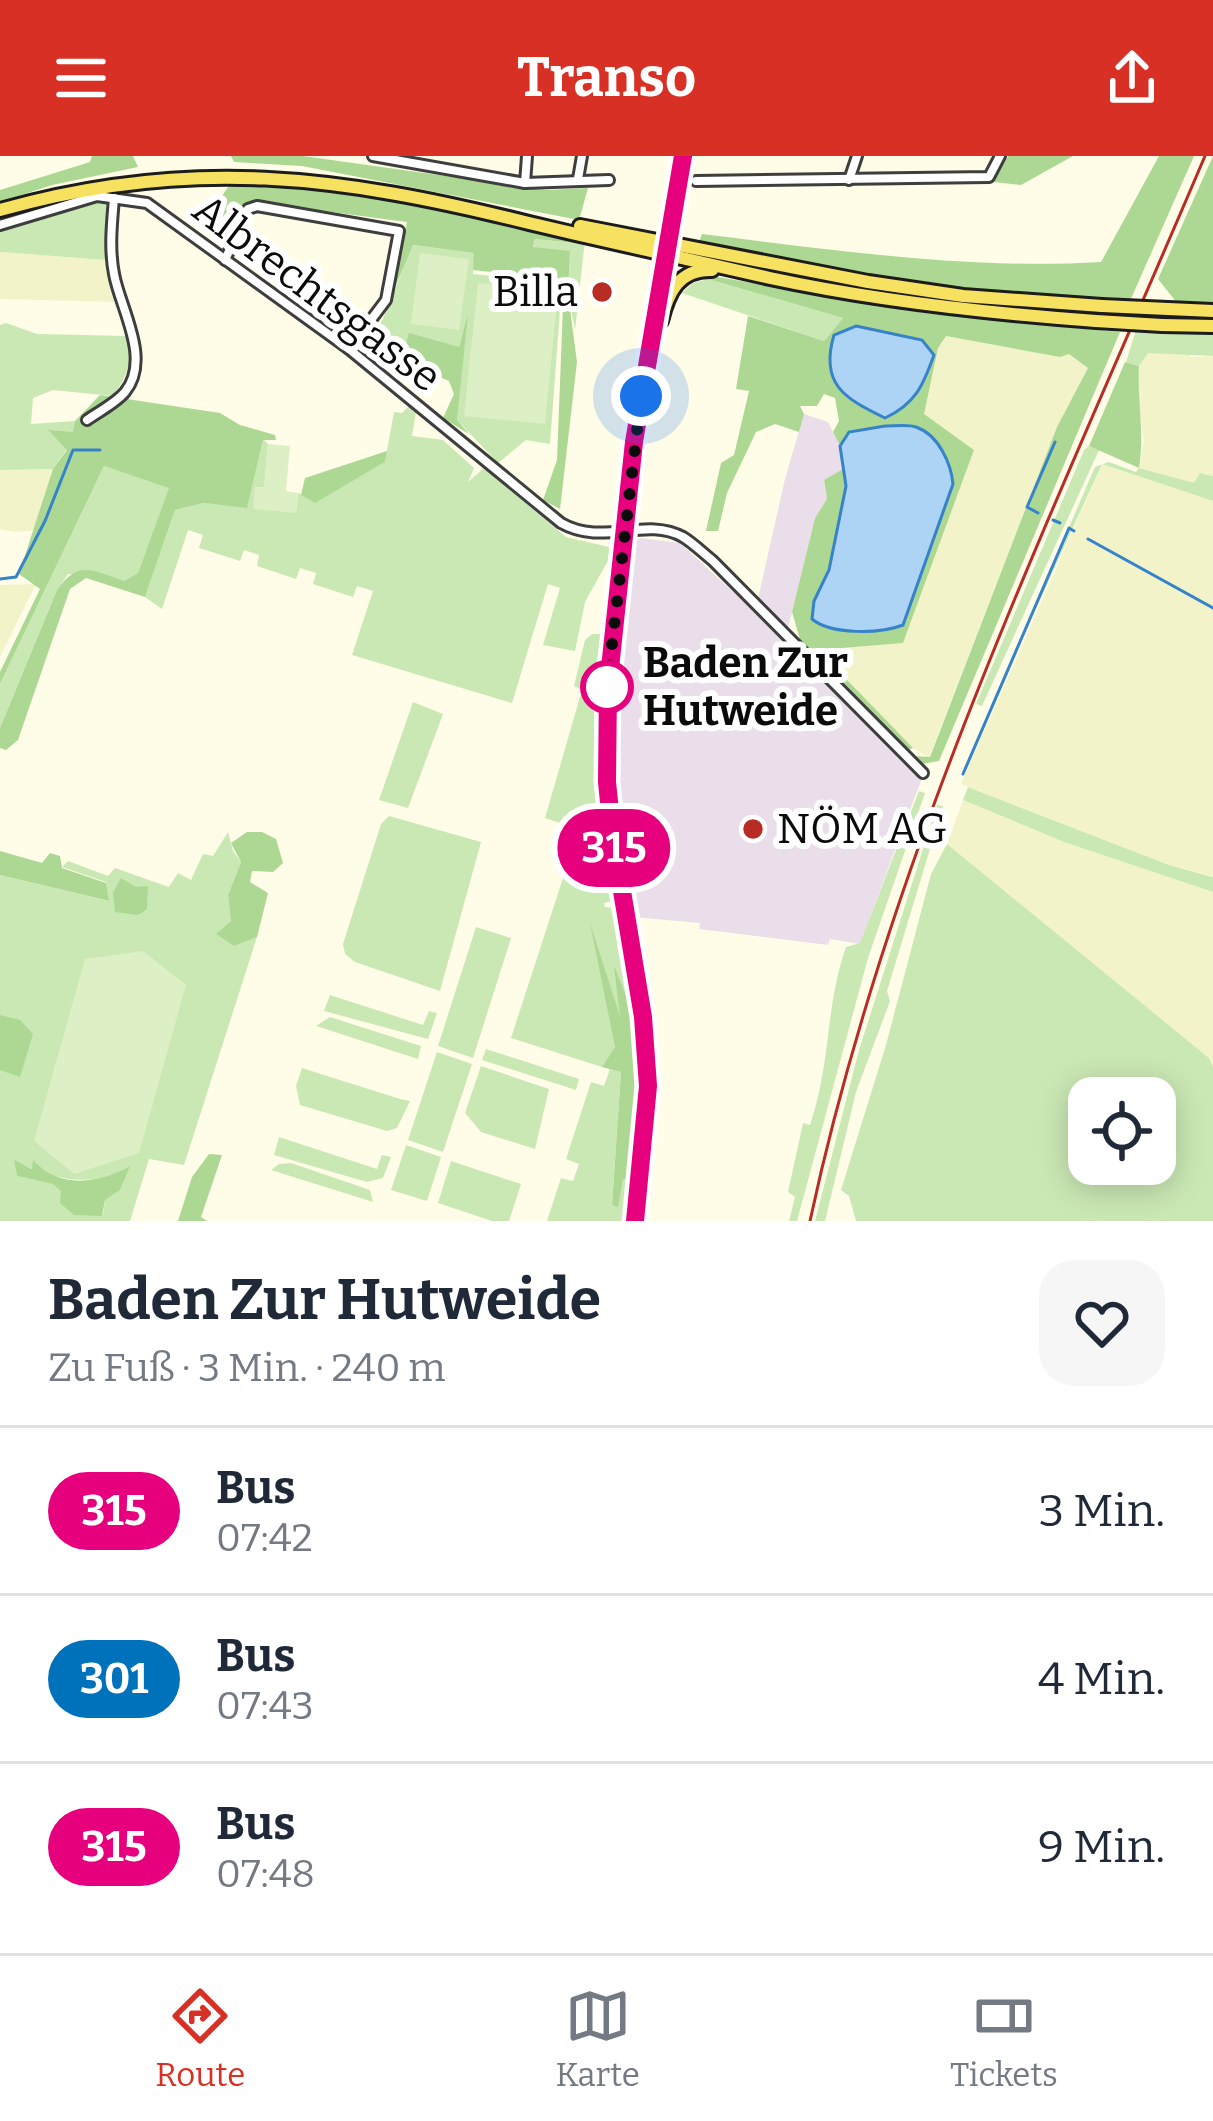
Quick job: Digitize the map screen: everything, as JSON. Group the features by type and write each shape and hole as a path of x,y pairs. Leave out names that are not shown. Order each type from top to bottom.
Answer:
{"main road":[{"path":"0,210 124,178 223,171 328,179 666,248 962,296 1213,311"},
{"path":"666,248 769,278"},
{"path":"636,1221 648,1086 643,1017 612,831 607,758 610,653 666,248"},
{"path":"651,338 670,292 686,275 709,269 928,304 1096,321 1213,326"}],"street":[{"path":"373,156 525,183 609,180"},
{"path":"525,183 526,156"},
{"path":"578,179 582,156"},
{"path":"666,248 683,156"},
{"path":"849,179 857,156"},
{"path":"696,181 989,177 1000,156"},
{"path":"0,225 80,198 114,198 114,275 132,331 133,368 127,391 87,420"},
{"name":"Albrechtsgasse","path":"114,198 147,203 349,349 561,523 595,535 641,530 683,537 923,772"},
{"path":"225,260 248,209 256,206 399,231 386,300 349,349"}],"shaded area":[{"path":"804,414 828,422 840,446 843,469 824,481 827,499 815,518 785,641 922,778 860,944 830,939 828,945 633,917 621,836 615,734 619,702 625,698 618,662 631,543 640,538 680,543 755,612"}],"green space":[{"path":"92,156 133,156 138,167 52,185 0,202 0,190 90,162"},
{"path":"231,156 303,156 546,190 588,188 579,220 302,166 234,162"},
{"path":"1008,156 1073,156 1021,185 994,182"},
{"path":"1159,156 1194,156 1130,301 930,285 699,242 702,234 951,261 1101,262"},
{"path":"1213,156 1213,303 1177,303 1158,279"},
{"path":"234,178 369,194 577,240 535,239 533,247 570,251 568,294 577,362 560,509 543,500 557,460 564,280 473,270 474,253 413,245 391,297 407,222 249,201 224,244 193,221 220,199"},
{"path":"107,187 106,260 0,252 0,217"},
{"path":"535,239 585,240 575,330 568,294 570,252 533,248"},
{"path":"412,245 475,253 473,274 562,283 550,444 526,440 498,463 457,420 465,326 459,347 407,381 365,349 386,312"},
{"path":"0,252 106,260 116,302 0,299"},
{"path":"420,253 469,259 459,330 411,324"},
{"path":"708,279 843,318 824,341 682,293"},
{"path":"708,279 925,313 1120,332 939,761 922,764 914,756 930,757 1057,427 1088,368 1069,354 1060,357 946,336 938,348 924,414 974,450 903,643 818,650 913,748 908,750 801,643 792,612 815,518 827,499 824,480 843,469 838,536 814,601 892,630 849,432 840,446 833,432 839,421 835,398 824,394 817,406 800,406 804,414 799,432 775,424 756,432 727,493 718,531 706,531 721,463 734,455 749,391 736,389 748,316 824,341 843,318"},
{"path":"478,283 558,291 545,424 464,416"},
{"path":"468,314 457,420 469,434 443,418 454,394 449,381 437,376 422,392 407,381 424,370 404,351 409,333 459,347"},
{"path":"0,325 37,334 128,336 128,368 113,396 53,390 33,398 31,424 75,421 74,432 50,432 67,449 53,469 0,470"},
{"path":"1136,330 1213,334 1213,356 1148,353 1139,366 1126,362"},
{"path":"945,336 1060,357 1069,354 1088,368 1057,427 929,758 913,748 816,650 903,643 974,451 923,414"},
{"path":"1189,352 1191,357 1213,356 1213,476 1200,473 1194,484 1139,468 1144,441 1137,396 1139,366 1148,353"},
{"path":"1125,362 1139,366 1139,468 1089,446"},
{"path":"100,395 220,413 240,425 275,435 276,440 263,440 247,508 204,503 175,510 145,597 86,578 70,589 18,740 6,750 0,748 0,728 57,590 80,571 124,581 138,573 169,488 104,466 0,684 0,672 40,589 19,574 53,469 67,450 48,430 73,432 75,421"},
{"path":"409,406 416,412 412,436 443,440 474,468 468,482 484,468 566,537 609,547 610,557 585,602 575,651 543,645 560,588 548,584 512,703 352,655 373,591 357,586 353,597 313,584 316,573 300,568 296,579 257,566 259,555 244,550 240,561 199,548 203,535 188,530 162,609 145,597 175,510 204,503 247,507 263,439 268,444 264,488 296,512 298,493 316,502 385,462 394,412 402,413"},
{"path":"268,444 290,446 286,491 298,493 296,513 253,509 255,487 264,487"},
{"path":"1089,446 1099,450 982,706 976,704 1084,450"},
{"path":"387,451 385,462 315,503 301,495 305,478"},
{"path":"1102,464 1213,501 1213,876 1169,865 961,784"},
{"path":"1103,464 1194,483 1200,473 1213,476 1213,501"},
{"path":"1102,465 988,714 1095,467"},
{"path":"104,466 170,487 138,573 124,581 68,574 0,728 0,684"},
{"path":"53,469 35,530 0,529 0,470"},
{"path":"36,584 0,657 0,585"},
{"path":"592,634 604,640 598,676 592,680 613,901 604,903 615,908 633,1012 616,972 623,1026 597,947 615,1048 602,1067 511,1038 576,838 584,832 578,822 569,826 545,818 582,690 574,686 585,640"},
{"path":"413,702 443,714 408,808 379,800"},
{"path":"968,787 1169,865 1213,877 1213,892 1064,842 963,800"},
{"path":"919,791 925,793 868,958 797,1221 789,1221 795,1197 788,1192 803,1123 810,1125 817,1102 846,947 860,943"},
{"path":"963,800 1064,842 1213,892 1213,1067 1209,1058 947,844"},
{"path":"937,805 943,806 887,991 890,1001 856,1092 825,1221 815,1221 859,1050"},
{"path":"389,816 481,842 440,991 355,962 345,954 343,944 381,824"},
{"path":"228,832 241,862 228,895 234,946 257,937 184,1165 149,1159 130,1221 0,1221 0,875 108,901 106,882 62,867 68,861 108,876 115,868 169,887 178,873 191,880 203,854 213,856","holes":["15,1161 86,1180 128,1168 120,1190 105,1199 103,1215 54,1184 17,1176"]},
{"path":"247,832 276,839 283,863 273,872 252,871 250,882 268,893 257,937 234,946 216,934 231,921 228,895 241,862 231,843"},
{"path":"947,844 1209,1058 1213,1067 1213,1221 856,1221 849,1196 841,1190 931,874"},
{"path":"0,851 42,863 50,853 60,856 62,868 106,883 109,901 0,875"},
{"path":"121,878 136,887 148,886 147,909 138,915 115,912 113,893"},
{"path":"590,923 620,1016 614,966 633,1012 636,1131 630,1221 625,1221 627,1179 623,1179 618,1207 612,1205 621,1072 602,1067 615,1047"},
{"path":"476,927 511,938 473,1058 438,1046"},
{"path":"143,951 186,985 139,1153 74,1174 34,1141 85,959"},
{"path":"330,995 423,1025 429,1011 437,1013 428,1039 324,1011"},
{"path":"0,1015 20,1020 33,1034 20,1077 0,1070"},
{"path":"330,1017 421,1046 418,1059 316,1026"},
{"path":"486,1049 579,1079 576,1090 482,1060"},
{"path":"437,1052 472,1064 443,1152 408,1140"},
{"path":"481,1066 549,1089 535,1149 481,1132 465,1113"},
{"path":"302,1068 410,1101 397,1128 387,1131 300,1105 296,1086"},
{"path":"610,1069 621,1072 612,1204 623,1178 627,1179 625,1221 547,1221 561,1178 573,1181 579,1164 566,1159 591,1082 604,1086"},
{"path":"279,1137 377,1169 382,1155 391,1157 383,1178 367,1182 274,1155"},
{"path":"406,1145 441,1157 427,1201 391,1190"},
{"path":"209,1154 222,1155 201,1217 207,1221 178,1221 192,1177"},
{"path":"14,1160 32,1169 33,1160 54,1176 79,1181 130,1166 120,1190 105,1200 102,1216 74,1215 60,1203 61,1191 53,1184 17,1176"},
{"path":"451,1161 521,1184 509,1221 492,1221 438,1203"},
{"path":"291,1163 370,1190 373,1202 271,1170"}],"water":[{"path":"856,326 922,340 934,355 917,393 885,418 848,397 833,378 830,352 834,335"},
{"path":"913,426 931,436 946,459 953,484 903,625 869,631 831,628 812,619 814,601 829,570 846,486 840,446 849,432"}],"waterway":[{"path":"1038,513 1027,507 1055,442"},
{"path":"0,579 16,577 73,450 100,450"},
{"path":"1053,520 1060,523"},
{"path":"963,774 1069,528 1074,531"},
{"path":"1088,539 1213,608"}],"railway":[{"path":"810,1221 844,1082 931,812 1036,548 1205,156"}],"bus line":[{"name":"315","path":"635,1221 648,1086 643,1017 622,904 607,782 608,687 634,442 683,156"}],"place":[{"name":"Billa","path":"602,292"},
{"name":"Baden Zur Hutweide","path":"607,687"},
{"name":"NÖM AG","path":"753,829"}],"route":[{"path":"607,687 641,396"}]}
